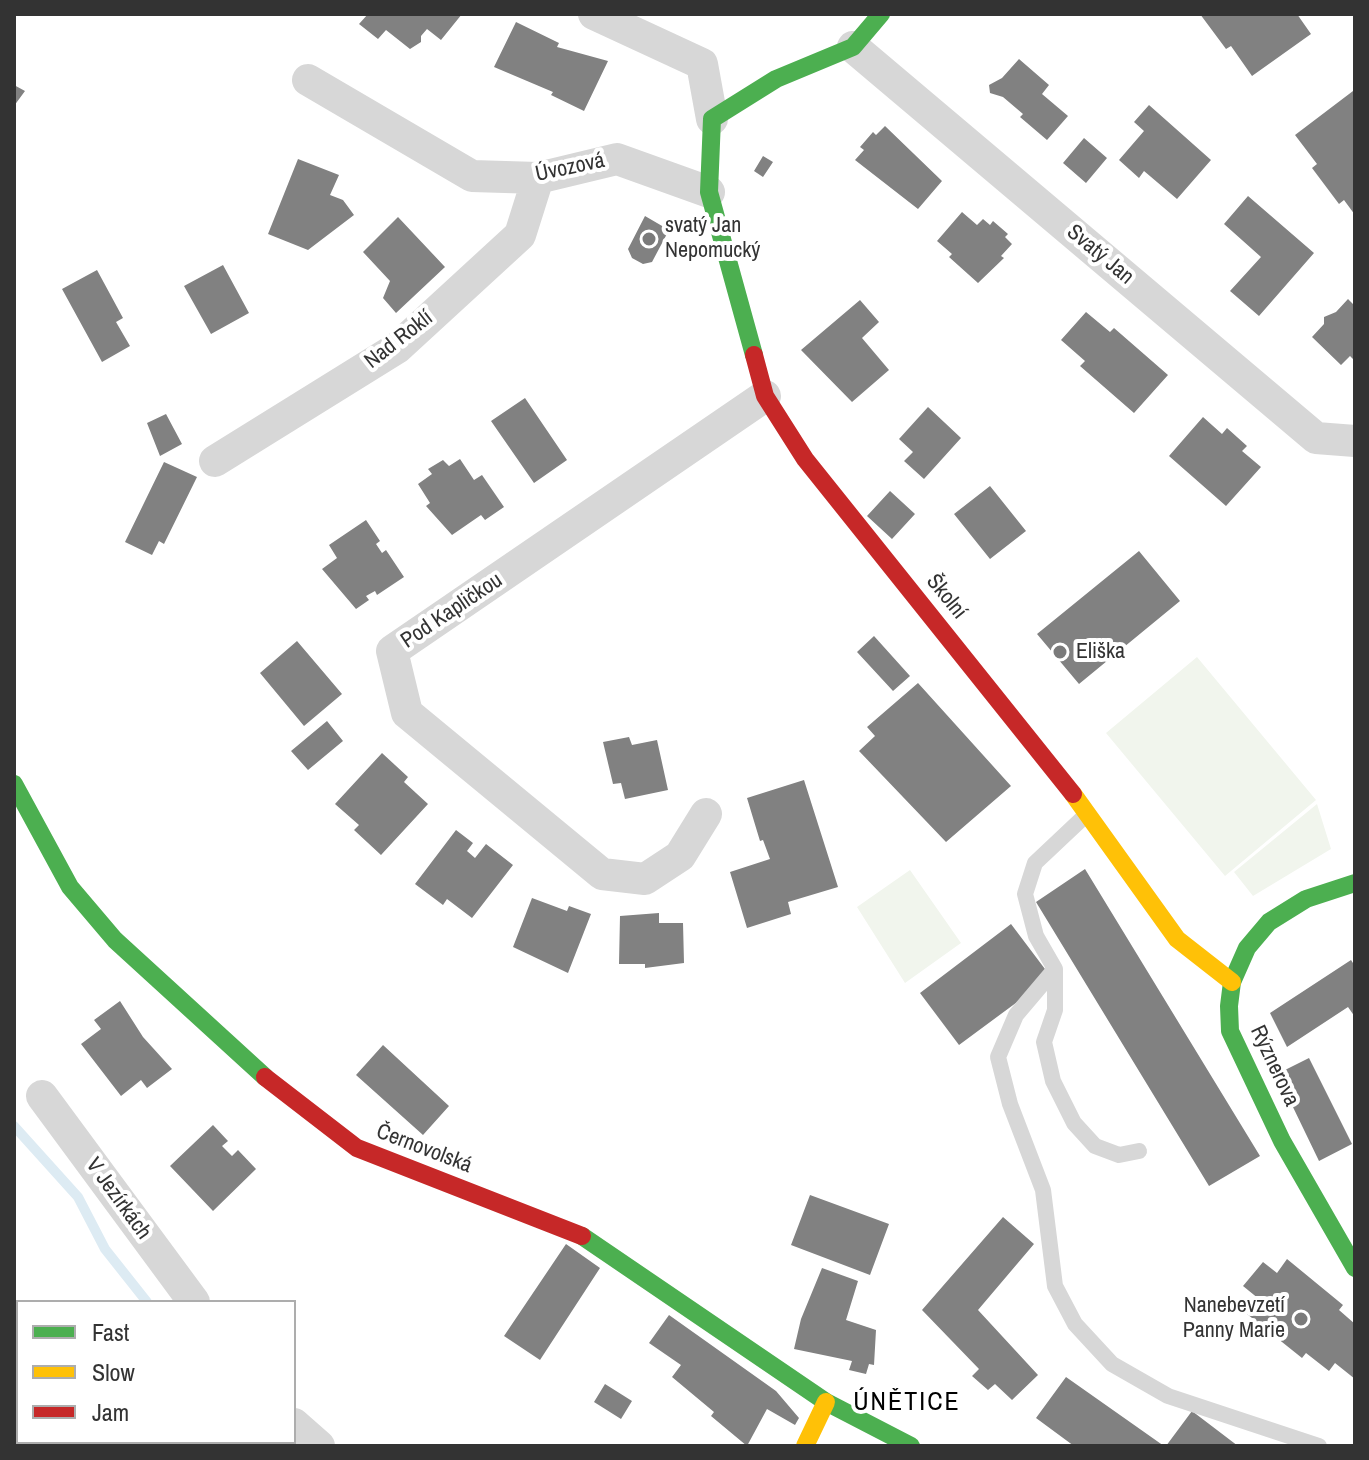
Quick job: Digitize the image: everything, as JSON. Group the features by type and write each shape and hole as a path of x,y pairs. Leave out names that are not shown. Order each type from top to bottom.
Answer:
{"street":[{"path":"594,14 702,64 712,119 709,192"},
{"path":"712,119 776,79 853,47 881,14"},
{"name":"Svatý Jan","path":"853,47 1316,438 1355,441"},
{"name":"Úvozová","path":"308,80 472,176 538,178 617,159 709,192"},
{"name":"Nad Roklí","path":"215,461 397,348 520,235 538,178"},
{"name":"Školní","path":"709,192 765,396 805,459 1088,813 1177,939 1232,982"},
{"name":"Pod Kapličkou","path":"706,814 680,856 645,879 602,874 407,713 392,651 765,396"},
{"name":"Černovolská","path":"14,784 70,887 115,940 281,1091 357,1148 584,1237 826,1402"},
{"name":"Rýznerova","path":"1355,883 1337,886 1306,899 1269,922 1247,948 1232,982 1230,1031 1282,1141 1355,1268"},
{"name":"V Jezírkách","path":"42,1096 193,1300"},
{"path":"805,1446 826,1402 911,1446"},
{"path":"296,1426 319,1446"}],"lane":[{"path":"1088,813 1035,863 1025,894 1036,936 1055,969 1055,1010 1044,1042 1053,1081 1074,1123 1095,1146 1119,1155 1139,1151"},
{"path":"1055,969 1016,1015 998,1057 1010,1104 1043,1190 1055,1286 1075,1324 1112,1364 1168,1396 1319,1446"}],"shaded area":[{"path":"1197,657 1316,800 1225,876 1106,733"},
{"path":"1317,804 1331,849 1253,896 1234,872"},
{"path":"910,870 961,943 905,983 857,907"}],"building":[{"path":"368,14 462,14 441,40 427,29 421,36 421,42 410,49 386,30 378,39 359,24"},
{"path":"1200,14 1297,14 1311,34 1252,76 1231,46 1226,49"},
{"path":"516,22 559,43 557,47 608,61 584,111 551,95 553,92 494,67"},
{"path":"1019,59 1049,85 1042,94 1068,116 1047,140 1020,117 1023,114 1003,97 990,93 989,85 1002,78"},
{"path":"14,85 25,91 14,106"},
{"path":"1353,91 1355,215 1344,200 1339,204 1312,168 1317,164 1295,135"},
{"path":"1149,105 1211,160 1177,199 1144,171 1139,178 1119,160 1144,131 1134,122"},
{"path":"885,126 942,181 918,209 855,160 864,150 860,147 873,132 876,135"},
{"path":"1084,138 1107,158 1086,183 1063,163"},
{"path":"763,156 773,162 763,177 754,171"},
{"path":"298,159 339,175 330,195 343,200 354,215 308,250 268,234"},
{"path":"1248,196 1314,253 1259,316 1230,291 1261,257 1224,224"},
{"path":"962,212 977,225 983,219 990,225 993,221 1008,234 1005,237 1012,244 1001,256 1004,258 978,283 949,257 952,254 937,241"},
{"name":"svatý Jan Nepomucký","path":"645,216 669,230 652,262 643,264 632,258 628,249"},
{"path":"398,217 445,267 396,313 383,298 390,281 363,252"},
{"path":"223,265 249,313 211,334 184,286"},
{"path":"97,270 123,318 116,322 130,346 102,362 62,289"},
{"path":"1348,299 1355,306 1355,361 1350,356 1341,365 1312,337 1324,324 1324,317 1336,312"},
{"path":"860,300 879,322 862,338 889,370 852,402 801,350"},
{"path":"1086,312 1110,332 1114,328 1168,375 1134,413 1080,366 1085,361 1061,340"},
{"path":"525,398 567,460 534,483 491,421"},
{"path":"928,407 961,438 924,479 904,461 913,452 899,439"},
{"path":"166,414 182,444 160,456 147,423"},
{"path":"1203,417 1222,434 1227,428 1247,446 1242,451 1261,467 1226,506 1169,456"},
{"path":"460,459 474,480 482,475 504,507 485,520 481,515 452,535 426,506 430,503 418,484 432,474 428,469 443,460 449,466"},
{"path":"164,462 197,477 164,544 159,541 152,555 125,542"},
{"path":"990,486 1026,531 990,559 954,514"},
{"path":"890,491 915,514 892,539 867,516"},
{"path":"366,520 380,541 376,544 382,553 386,550 404,577 377,595 375,591 366,596 369,600 356,609 322,569 337,558 329,545"},
{"path":"1139,551 1180,601 1079,684 1037,634"},
{"path":"874,636 910,676 893,691 857,652"},
{"path":"297,641 342,694 304,726 260,673"},
{"path":"918,683 1011,786 946,842 859,751 875,736 867,727"},
{"path":"327,721 343,741 308,770 291,751"},
{"path":"629,737 632,745 657,740 668,790 625,799 621,783 613,784 603,742"},
{"path":"382,753 408,777 404,782 428,804 381,855 354,830 359,825 335,804"},
{"path":"804,780 838,887 788,902 791,914 747,928 730,872 770,859 763,840 760,841 747,798"},
{"path":"456,830 473,843 467,851 475,858 486,844 513,865 472,918 447,899 443,905 415,884"},
{"path":"1085,869 1260,1156 1209,1186 1036,902"},
{"path":"532,898 567,911 569,906 591,914 568,973 513,947"},
{"path":"659,913 659,923 683,923 684,963 645,968 645,964 619,964 620,916"},
{"path":"1011,924 1051,977 959,1045 920,993"},
{"path":"1351,960 1355,966 1355,1017 1348,1007 1287,1047 1270,1013"},
{"path":"120,1001 143,1037 172,1069 147,1088 141,1080 121,1096 81,1044 101,1029 94,1020"},
{"path":"383,1045 449,1106 423,1135 356,1075"},
{"path":"1309,1058 1352,1144 1319,1161 1277,1074"},
{"path":"213,1125 228,1141 222,1146 232,1156 238,1150 256,1169 213,1211 170,1166"},
{"path":"810,1195 889,1224 870,1275 791,1245"},
{"path":"1003,1217 1034,1244 978,1310 1038,1375 1012,1400 995,1384 988,1390 972,1376 979,1369 922,1310"},
{"path":"566,1244 600,1268 540,1360 504,1336"},
{"name":"Nanebevzetí Panny Marie","path":"1287,1259 1343,1305 1339,1310 1355,1324 1355,1379 1335,1363 1329,1371 1306,1353 1302,1358 1247,1314 1259,1299 1243,1286 1263,1262 1277,1273"},
{"path":"822,1268 858,1281 846,1320 876,1330 874,1365 869,1364 866,1374 849,1370 852,1361 794,1349 801,1319"},
{"path":"669,1315 776,1391 799,1418 795,1425 767,1409 747,1446 711,1416 714,1412 672,1377 681,1365 649,1343"},
{"path":"1066,1377 1164,1446 1074,1446 1036,1418"},
{"path":"605,1384 632,1401 621,1419 594,1402"},
{"path":"1192,1411 1238,1446 1166,1446"}],"waterway":[{"path":"14,1126 78,1197 105,1249 145,1300"}],"traffic: fast":[{"path":"754,355 709,192 712,119 776,79 853,47 881,14"},
{"path":"14,784 70,887 115,940 265,1077"},
{"path":"1355,883 1306,899 1269,922 1247,948 1232,982 1229,1006 1230,1031 1282,1141 1355,1268"},
{"path":"582,1236 826,1402 911,1446"}],"traffic: slow":[{"path":"1073,794 1177,939 1232,982"},
{"path":"805,1446 826,1402"}],"traffic: jam":[{"path":"754,355 765,396 805,459 1073,794"},
{"path":"265,1077 357,1148 582,1236"}],"place":[{"name":"svatý Jan Nepomucký","path":"649,239"},
{"name":"Eliška","path":"1060,652"},
{"name":"Nanebevzetí Panny Marie","path":"1301,1319"}],"district":[{"name":"ÚNĚTICE","path":"907,1403"}]}
